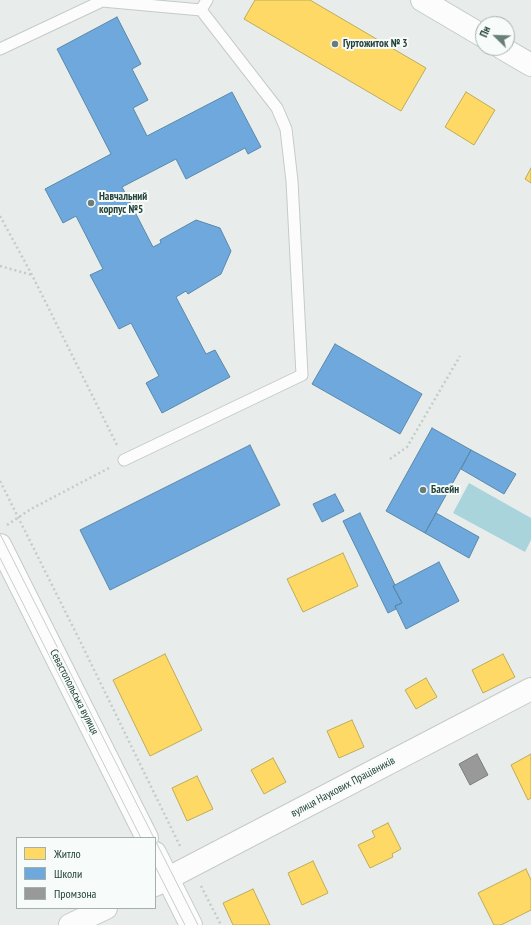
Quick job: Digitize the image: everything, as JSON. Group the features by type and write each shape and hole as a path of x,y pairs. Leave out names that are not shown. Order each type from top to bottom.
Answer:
{"street":[{"path":"422,0 475,31"},
{"path":"515,56 531,65"},
{"name":"Севастопольська вулиця","path":"3,536 147,837"},
{"name":"вулиця Наукових Працівників","path":"161,882 531,689"},
{"path":"156,858 161,882 191,925"},
{"path":"70,925 104,909"}],"lane":[{"path":"201,10 207,0"},
{"path":"0,49 102,1 201,10 277,108 286,129 292,181 302,375 124,460"}],"path":[{"path":"0,216 32,275 124,460 32,509 18,518 3,536"},
{"path":"0,266 32,275"},
{"path":"390,458 407,447 460,356"},
{"path":"0,481 220,925"}],"water":[{"path":"469,483 531,518 531,540 525,552 453,513"}],"building: Житло":[{"name":"Гуртожиток № 3","path":"255,0 310,0 426,68 401,111 244,19"},
{"path":"466,92 495,110 474,145 445,127"},
{"path":"531,168 531,183 525,179"},
{"path":"343,553 358,586 303,612 287,579"},
{"path":"165,654 202,730 150,756 113,680"},
{"path":"503,654 515,677 483,693 472,670"},
{"path":"426,678 437,697 416,709 405,690"},
{"path":"352,720 364,747 339,758 327,731"},
{"path":"531,754 531,798 528,800 511,765"},
{"path":"273,758 286,782 264,794 251,770"},
{"path":"197,776 213,809 187,821 172,788"},
{"path":"388,823 401,849 392,854 393,857 370,868 358,845 375,837 372,831"},
{"path":"313,861 328,893 302,905 288,873"},
{"path":"526,869 531,880 531,910 501,925 494,925 478,893"},
{"path":"253,889 270,925 233,925 223,903"}],"building: Школи":[{"name":"Навчальний корпус №5","path":"117,17 141,64 132,69 148,100 133,108 147,136 232,92 261,147 248,154 245,148 186,179 176,159 122,187 153,247 161,243 160,240 196,220 220,228 231,251 221,274 188,294 186,291 176,297 206,354 215,350 230,377 162,413 146,383 159,376 131,323 119,329 90,275 103,269 76,216 63,223 45,189 111,154 57,49"},
{"path":"335,344 422,394 400,434 312,384"},
{"name":"Басейн","path":"432,428 471,450 425,533 386,511"},
{"path":"250,445 280,505 110,590 80,530"},
{"path":"471,450 516,474 504,494 461,469"},
{"path":"335,494 344,511 322,522 313,504"},
{"path":"360,513 395,585 393,586 402,603 395,606 396,609 388,613 343,521"},
{"path":"436,513 479,537 469,558 425,533"},
{"path":"439,562 459,601 406,629 395,606 402,603 393,586"}],"building: Промзона":[{"path":"477,754 488,775 470,785 459,764"}],"tram line":[{"path":"0,534 153,837"},
{"path":"0,558 140,837"},
{"path":"156,842 198,925"},
{"path":"156,868 185,925"}],"place":[{"name":"Гуртожиток № 3","path":"335,44"},
{"name":"Навчальний корпус №5","path":"91,203"},
{"name":"Басейн","path":"423,490"}]}
